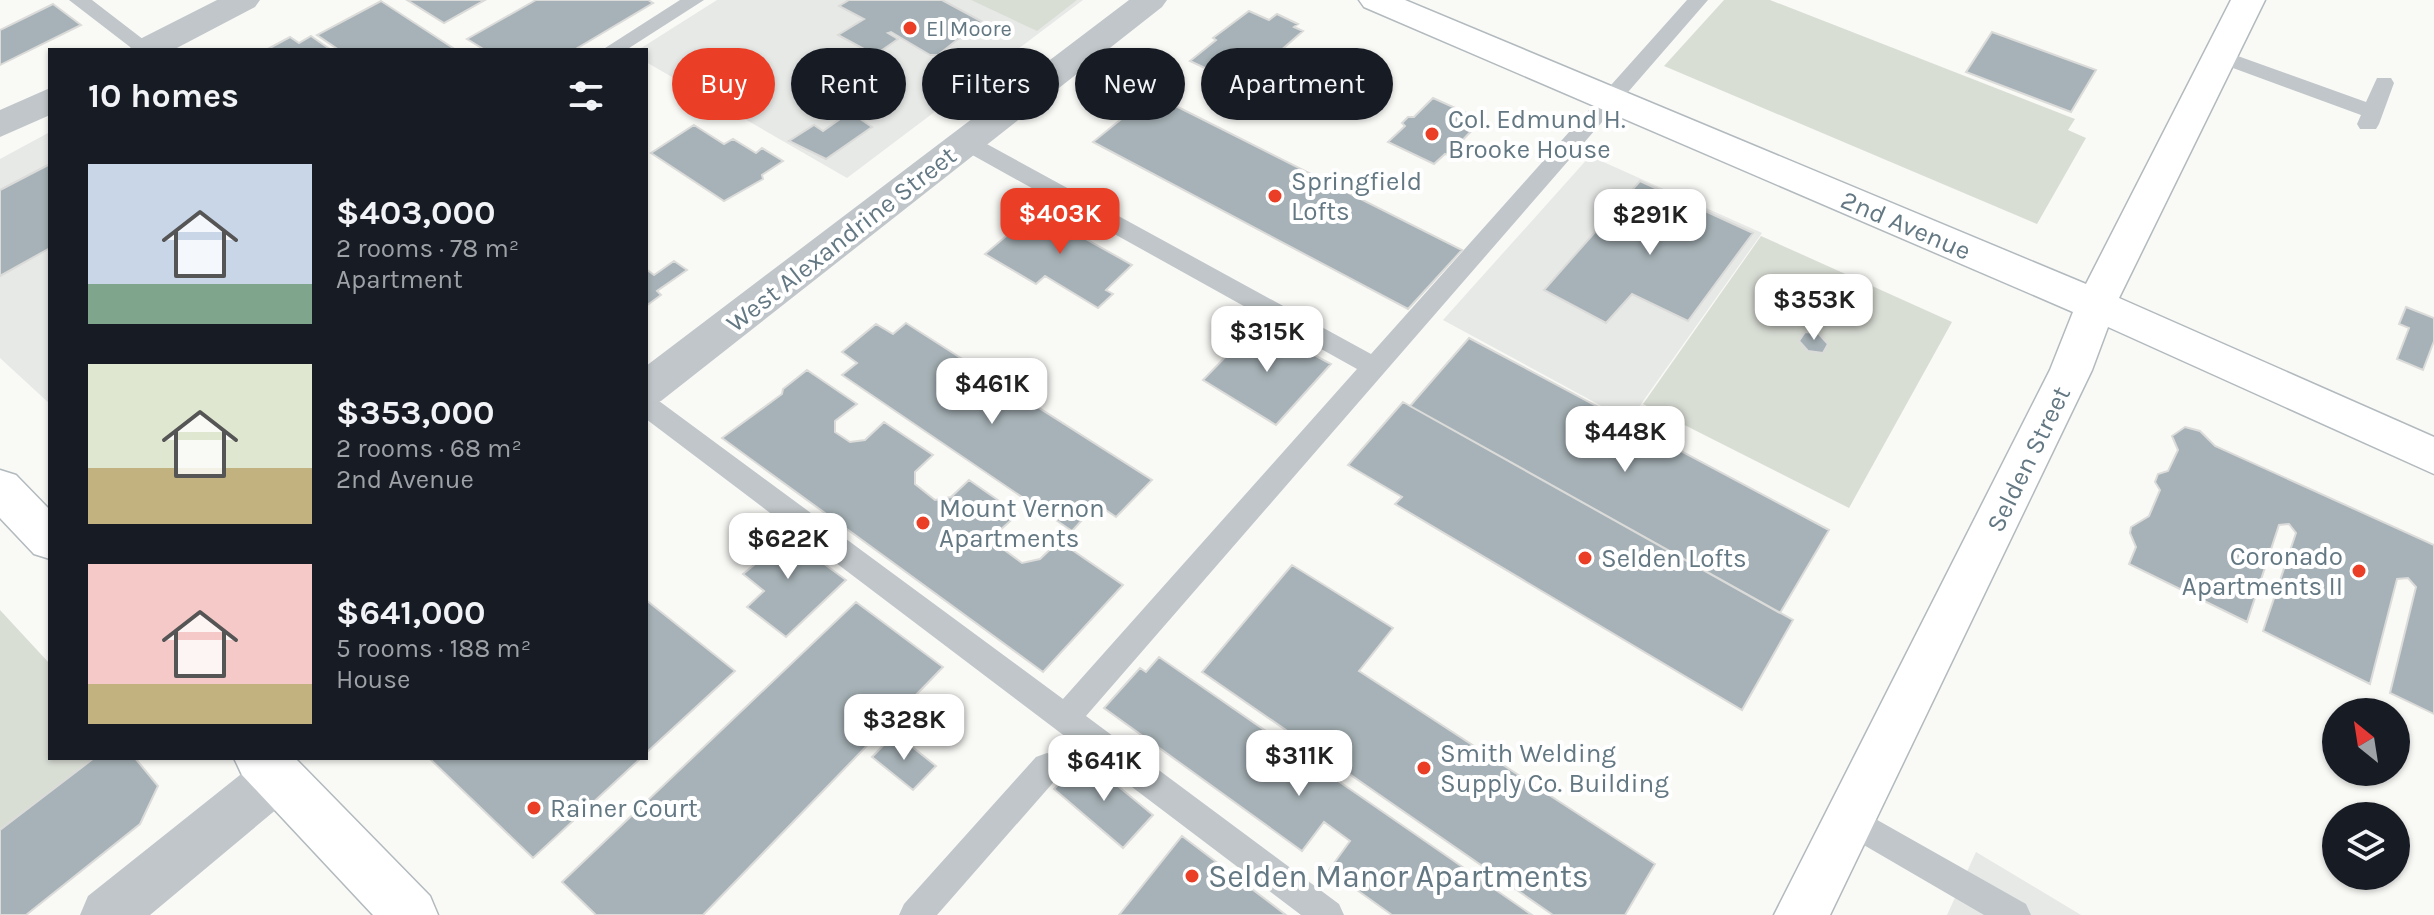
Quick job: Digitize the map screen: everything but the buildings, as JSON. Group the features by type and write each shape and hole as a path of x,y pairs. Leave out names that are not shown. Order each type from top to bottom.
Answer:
{"street":[{"path":"151,48 243,0"},
{"name":"West Alexandrine Street","path":"648,387 1150,0"},
{"name":"2nd Avenue","path":"1376,0 2096,305 2434,456"},
{"name":"Selden Street","path":"1801,915 2071,370 2096,305 2248,0"},
{"path":"0,125 48,101"},
{"path":"0,488 48,538"},
{"path":"107,915 269,767 411,915"}],"lane":[{"path":"79,0 144,48"},
{"path":"615,48 694,0"},
{"path":"1066,717 1698,0"},
{"path":"2224,49 2376,104"},
{"path":"966,142 1374,367"},
{"path":"648,406 1328,915"},
{"path":"915,915 1047,767"},
{"path":"1849,819 2015,915"}],"shaded area":[{"path":"717,0 1083,0 1019,48 922,48 924,120 847,178 746,120 775,120 775,48 672,48 672,77 648,63 648,48 641,48"},
{"path":"971,0 1077,0 1037,31"},
{"path":"1724,0 1770,0 2075,119 2068,130 2086,138 2037,224 1664,66"},
{"path":"48,133 48,402 0,358 0,159"},
{"path":"1590,156 1762,233 1629,421 1443,320"},
{"path":"1761,236 1952,322 1849,508 1643,404"},
{"path":"0,610 48,662 48,760 91,760 0,829"},
{"path":"1976,852 2081,915 1947,915"}],"place":[{"name":"El Moore","path":"910,28"},
{"name":"Col. Edmund H. Brooke House","path":"1432,134"},
{"name":"Springfield Lofts","path":"1275,196"},
{"name":"Mount Vernon Apartments","path":"923,523"},
{"name":"Selden Lofts","path":"1585,558"},
{"name":"Coronado Apartments II","path":"2359,571"},
{"name":"Smith Welding Supply Co. Building","path":"1424,768"},
{"name":"Rainer Court","path":"534,808"},
{"name":"Selden Manor Apartments","path":"1192,876"}]}
